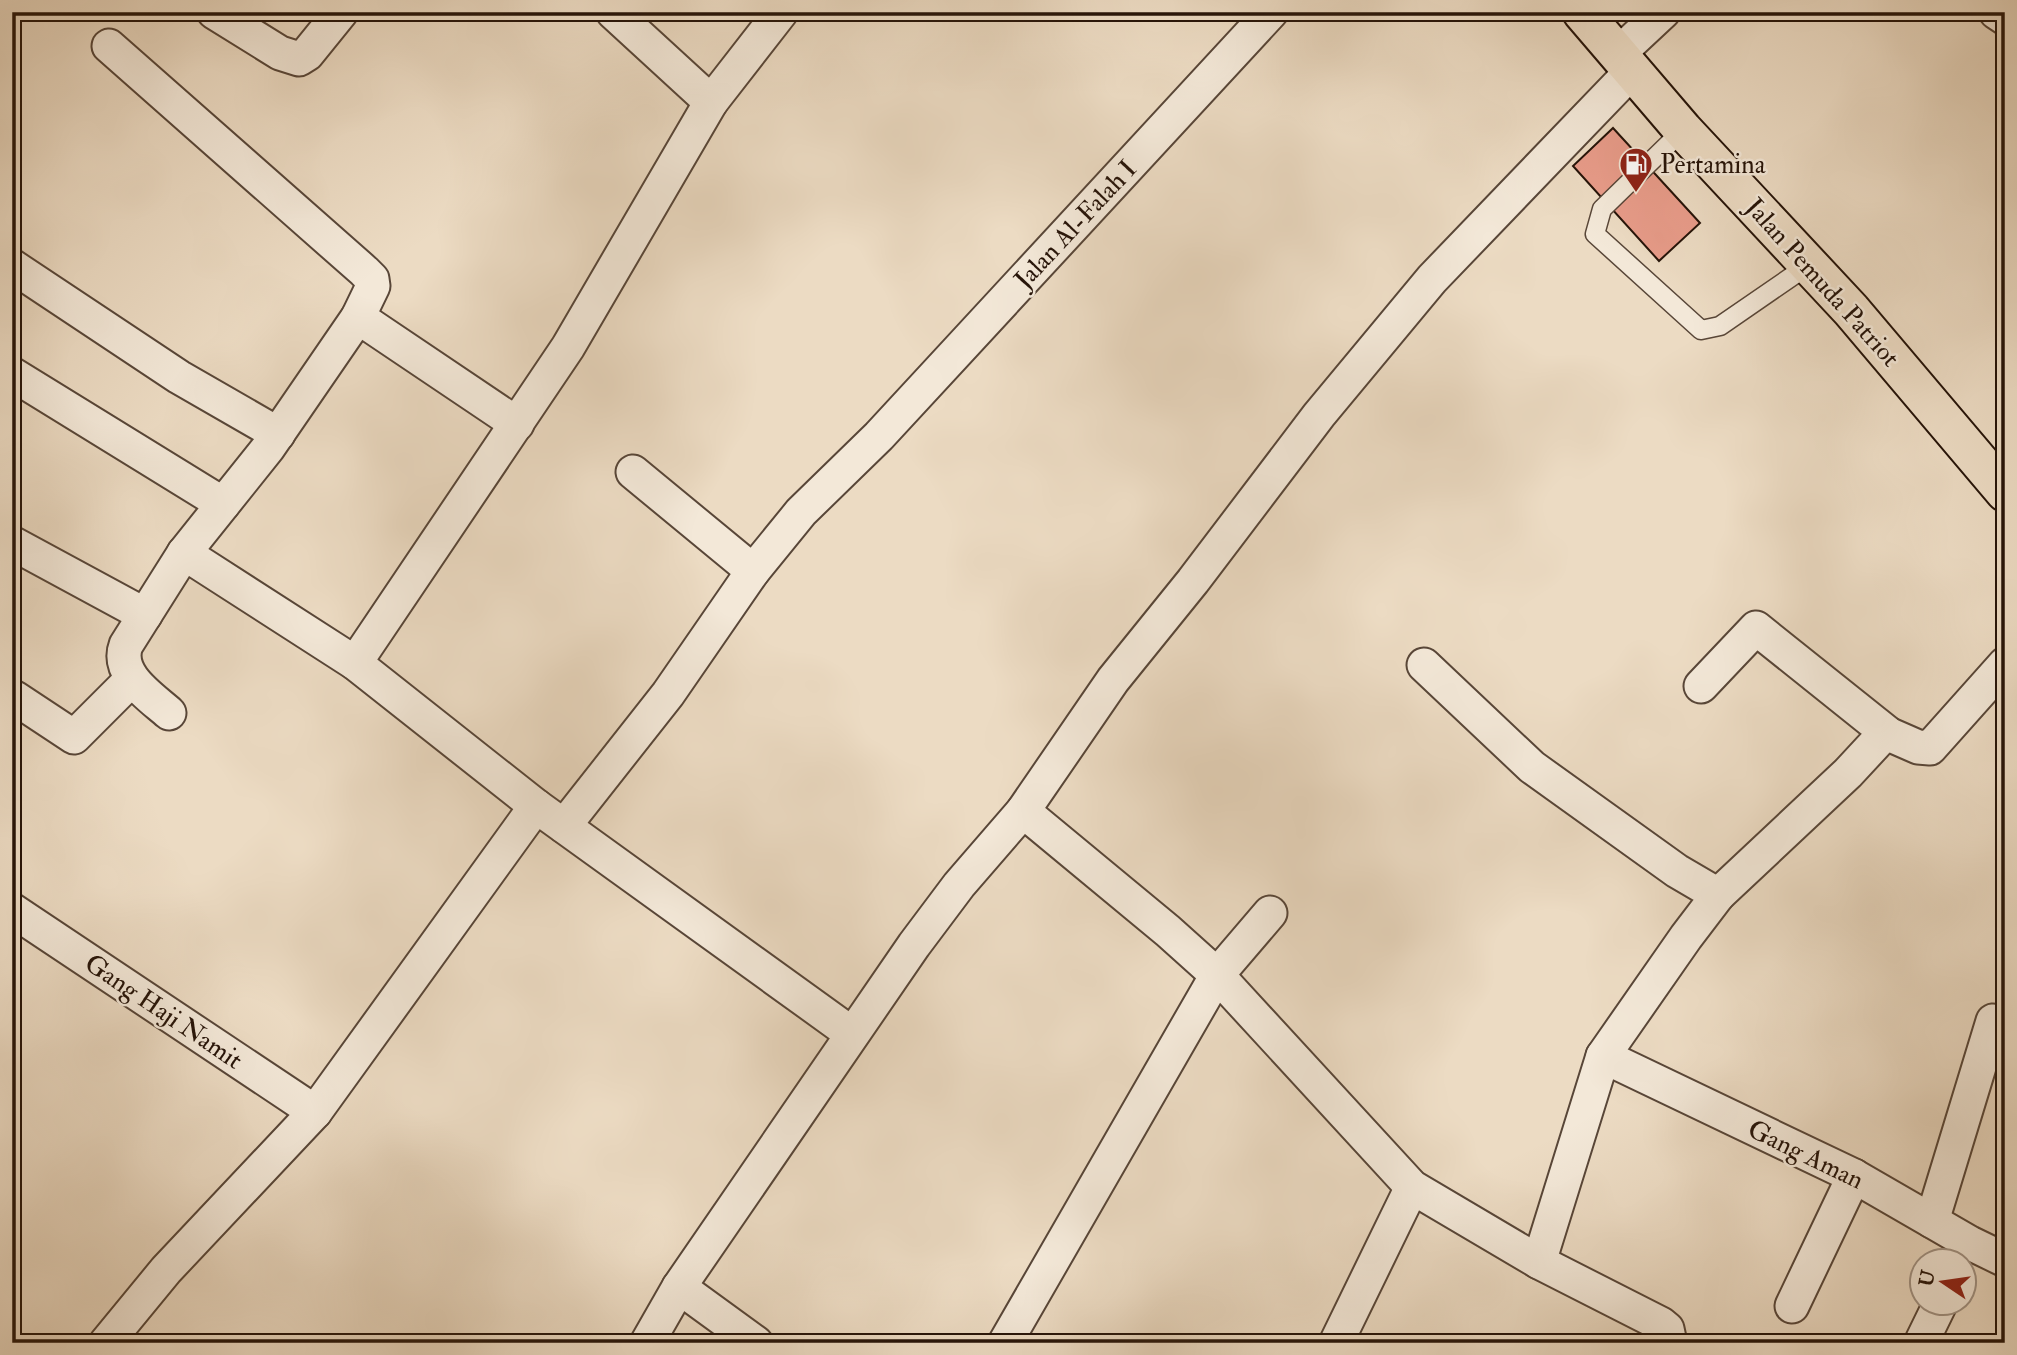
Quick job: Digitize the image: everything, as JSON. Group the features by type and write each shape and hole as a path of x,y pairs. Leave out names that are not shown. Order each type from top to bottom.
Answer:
{"main road":[{"name":"Jalan Pemuda Patriot","path":"1582,12 1683,130 1810,264 2005,492"}],"street":[{"path":"214,12 279,53 299,59 307,54 341,12"},
{"path":"613,12 711,102"},
{"path":"355,663 568,347 711,102 781,12"},
{"name":"Jalan Al-Falah I","path":"564,825 668,694 753,571 801,512 879,436 1271,12"},
{"path":"647,1343 679,1287 914,944 959,885 1023,811 1113,680 1193,581 1319,415 1432,279 1625,63 1663,12"},
{"path":"1996,12 2005,18"},
{"path":"110,46 372,279 373,286 358,317 278,434 184,554 123,652 132,679 169,713"},
{"path":"12,266 179,377 278,434"},
{"path":"358,317 517,424"},
{"path":"12,374 223,504"},
{"path":"633,472 753,571"},
{"path":"12,543 145,615"},
{"path":"184,554 355,663 536,806 852,1034"},
{"path":"1701,686 1756,628 1886,733 1918,747 1930,748 2005,664"},
{"path":"1424,665 1532,767 1677,871 1718,895"},
{"path":"13,699 74,737 132,679"},
{"path":"1539,1262 1604,1056 1718,895 1848,773 1886,733"},
{"path":"106,1343 166,1270 315,1112 536,806"},
{"path":"1023,811 1217,975 1412,1187 1539,1262 1661,1324 1667,1329 1670,1343"},
{"name":"Gang Haji Namit","path":"12,910 315,1112"},
{"path":"1004,1343 1217,975 1270,913"},
{"path":"1932,1221 1993,1021"},
{"name":"Gang Aman","path":"1604,1056 1854,1176 1932,1221 1959,1246"},
{"path":"1792,1306 1854,1176"},
{"path":"1336,1343 1412,1187"},
{"name":"Gang Aman","path":"1979,1255 2005,1260"},
{"path":"679,1287 756,1343"},
{"path":"1921,1343 1934,1316"}],"lane":[{"path":"1683,130 1602,209 1595,234 1701,330 1720,326 1810,264"}],"building":[{"name":"Pertamina","path":"1613,128 1700,223 1659,261 1573,166"}],"place":[{"name":"Pertamina","path":"1636,194"}]}
